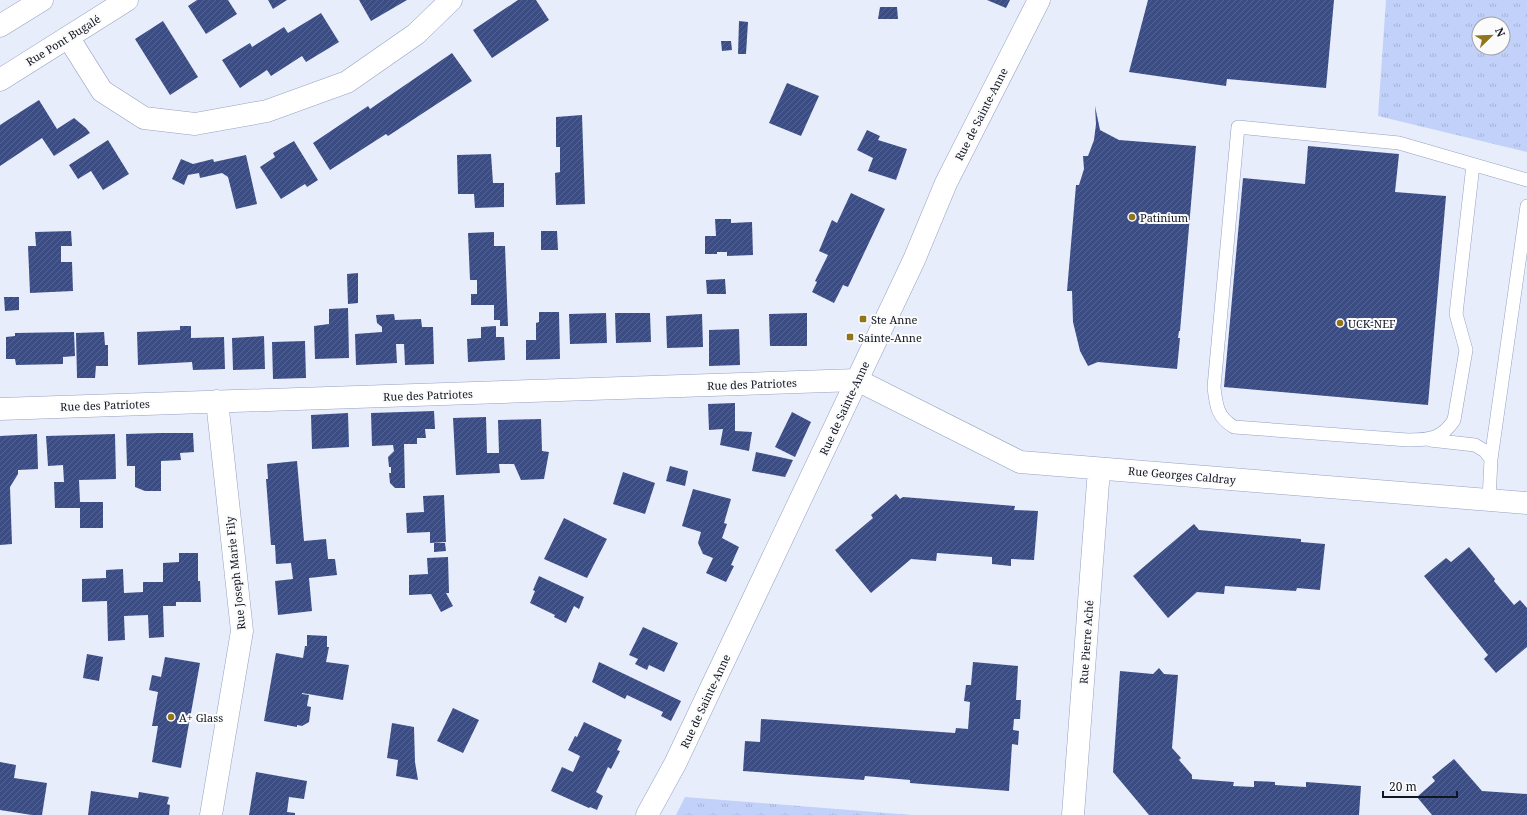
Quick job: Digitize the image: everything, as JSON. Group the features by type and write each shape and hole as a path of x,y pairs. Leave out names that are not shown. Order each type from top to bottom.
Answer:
{"street":[{"path":"0,26 42,0"},
{"name":"Rue Pont Bugalé","path":"0,80 127,0"},
{"path":"68,37 102,91 144,118 195,124 268,111 347,82 416,34 451,0"},
{"name":"Rue de Sainte-Anne","path":"647,815 675,764 914,260 946,183 1039,0"},
{"name":"Rue des Patriotes","path":"0,409 857,380"},
{"name":"Rue Georges Caldray","path":"857,380 1020,462 1527,503"},
{"name":"Rue Joseph Marie Fily","path":"211,815 242,631 217,401"},
{"name":"Rue Pierre Aché","path":"1073,815 1099,469"}],"lane":[{"path":"1491,459 1485,451 1475,445 1428,440 1408,440 1234,427 1225,422 1216,403 1214,387 1238,127 1399,143 1527,180"},
{"path":"1428,440 1440,435 1449,428 1454,420 1466,350 1456,314 1474,165"},
{"path":"1488,500 1491,459 1527,206"}],"green space":[{"path":"1386,0 1527,0 1527,152 1378,116"},
{"path":"685,797 912,815 676,815"}],"building":[{"path":"197,0 228,0 237,14 206,34 188,6"},
{"path":"268,0 287,0 273,9"},
{"path":"359,0 407,0 371,21"},
{"path":"518,0 536,0 549,20 492,58 473,30"},
{"path":"987,0 1010,0 1006,8"},
{"path":"1148,0 1334,0 1326,88 1227,79 1226,86 1129,72"},
{"path":"880,7 897,7 898,19 878,19"},
{"path":"321,13 339,42 306,62 302,56 271,76 267,70 240,88 222,60 250,43 252,47 284,27 288,33"},
{"path":"163,21 198,77 170,95 135,39"},
{"path":"739,21 748,22 746,54 738,54"},
{"path":"721,41 731,41 732,50 722,51"},
{"path":"452,53 472,81 388,136 386,134 330,170 313,143 368,106 370,109"},
{"path":"787,83 819,96 801,136 769,123"},
{"path":"39,100 57,129 74,118 90,133 54,156 42,138 0,166 0,125"},
{"name":"Patinium","path":"1095,106 1100,130 1119,140 1196,146 1180,331 1178,338 1180,338 1177,369 1098,362 1088,366 1080,351 1073,322 1072,291 1067,291 1076,185 1079,185 1084,169 1083,156 1088,156 1094,140 1096,124"},
{"path":"582,115 585,204 556,205 555,173 560,172 560,147 556,147 556,117"},
{"path":"867,130 880,136 878,140 907,149 896,180 868,171 873,158 857,150"},
{"path":"108,140 129,174 103,190 91,171 78,179 69,165"},
{"path":"294,141 318,180 307,187 305,184 281,199 260,167 275,157 273,153"},
{"path":"1308,146 1399,154 1395,192 1446,196 1428,405 1224,387 1243,178 1305,184"},
{"path":"491,154 493,183 504,183 504,207 475,208 474,194 458,194 457,155"},
{"path":"246,155 257,204 236,209 228,177 222,173 200,178 199,173 188,175 184,185 172,179 181,159 193,164 213,159 214,162"},
{"path":"851,193 885,209 848,287 843,285 834,303 812,292 817,282 815,281 828,255 819,251 832,220 837,223"},
{"path":"715,219 731,219 731,223 752,222 753,255 727,256 727,252 705,254 705,236 716,236"},
{"path":"71,231 72,246 61,246 61,262 72,262 73,291 30,293 28,246 36,246 35,232"},
{"path":"541,231 557,231 558,250 541,250"},
{"path":"494,232 494,246 505,246 508,326 500,326 500,320 494,320 494,305 471,305 471,294 477,294 477,280 470,280 468,233"},
{"path":"358,273 358,303 348,304 347,274"},
{"path":"725,279 726,294 707,294 706,280"},
{"path":"4,297 19,297 19,310 5,311"},
{"path":"348,308 349,358 315,359 314,326 329,324 329,309"},
{"path":"539,312 559,312 560,359 526,360 526,340 536,340 536,323 539,322"},
{"path":"606,313 607,343 570,344 569,314"},
{"path":"615,313 650,313 651,342 616,343"},
{"path":"807,313 807,346 770,346 769,314"},
{"path":"394,314 395,320 421,319 422,327 433,327 434,364 405,365 404,344 396,344 397,363 356,365 355,334 382,332 382,327 377,323 376,315"},
{"path":"702,314 703,347 667,348 666,316"},
{"path":"180,326 191,326 191,338 224,337 225,369 193,370 192,362 138,365 137,332 180,330"},
{"path":"496,326 496,337 504,337 505,360 468,362 467,339 481,338 481,327"},
{"path":"739,329 740,365 709,366 709,330"},
{"path":"74,332 75,356 63,357 63,364 16,365 15,359 6,359 6,337 15,336 15,333"},
{"path":"104,332 105,345 108,345 108,366 96,366 95,378 77,378 76,333"},
{"path":"264,336 265,369 233,370 232,338"},
{"path":"305,341 306,378 273,379 272,342"},
{"path":"735,403 735,431 752,432 749,451 720,445 723,429 709,430 708,404"},
{"path":"434,411 435,429 425,429 426,438 417,438 417,444 404,444 405,488 395,488 390,483 389,473 391,473 391,467 389,467 388,457 394,451 393,445 372,446 371,413"},
{"path":"792,412 811,422 795,457 775,447"},
{"path":"348,413 349,447 312,449 311,415"},
{"path":"486,417 487,453 499,453 498,420 541,419 542,451 549,452 544,479 521,480 514,464 499,464 500,473 456,475 453,418"},
{"path":"193,433 194,452 180,453 181,460 161,461 161,491 145,491 135,487 135,466 127,466 126,434"},
{"path":"37,434 38,469 18,470 18,474 10,487 12,544 0,545 0,436"},
{"path":"115,434 116,479 79,480 80,502 103,502 103,528 80,528 80,508 55,508 54,482 64,482 63,465 48,466 46,436"},
{"path":"756,452 793,460 785,477 752,471"},
{"path":"297,461 304,541 326,539 328,559 335,559 337,575 309,578 312,611 278,615 275,581 293,579 291,563 276,564 275,545 271,545 266,479 268,479 267,464"},
{"path":"670,466 688,471 685,486 666,481"},
{"path":"623,472 655,483 645,514 613,504"},
{"path":"693,489 731,499 724,523 727,524 722,538 739,547 731,565 734,566 726,582 706,573 713,558 703,554 698,543 701,532 682,526"},
{"path":"896,494 900,499 903,497 1015,506 1014,510 1038,511 1034,560 1011,559 1011,566 992,564 992,557 937,553 936,561 911,559 871,593 835,550 873,518 871,515"},
{"path":"444,495 446,542 430,543 430,532 407,533 406,513 424,512 423,496"},
{"path":"564,518 607,539 587,578 544,559"},
{"path":"1194,524 1199,530 1301,539 1301,542 1325,544 1320,590 1297,588 1296,591 1225,586 1224,594 1197,592 1168,618 1133,576"},
{"path":"434,543 445,543 446,551 434,552"},
{"path":"1469,547 1514,605 1520,600 1527,608 1527,647 1496,673 1484,659 1488,655 1424,576 1446,558 1451,562"},
{"path":"179,553 198,553 198,581 200,581 201,602 176,602 176,606 163,606 164,637 149,638 148,615 124,616 125,640 108,641 107,601 82,602 82,579 106,578 106,570 123,569 124,593 143,592 143,582 163,582 163,563 179,562"},
{"path":"448,557 449,593 446,593 453,606 441,612 431,594 409,595 409,575 428,574 427,558"},
{"path":"539,576 584,597 579,609 574,606 566,623 554,617 555,615 530,603 535,591 533,590"},
{"path":"643,627 678,643 664,672 649,665 647,670 635,664 638,659 629,655"},
{"path":"307,635 327,636 327,647 329,647 326,662 349,665 343,700 302,693 309,695 307,706 311,707 309,722 302,726 297,725 297,727 264,721 276,653 303,658 305,646 307,646"},
{"path":"87,654 103,657 99,681 83,678"},
{"path":"165,657 200,663 181,768 152,762 158,726 152,726 158,692 149,690 152,675 161,677"},
{"path":"599,662 681,701 671,721 661,716 663,712 627,695 625,699 592,682"},
{"path":"973,662 1018,666 1016,700 1021,700 1020,719 1014,719 1013,730 1019,731 1018,745 1012,744 1009,791 910,783 910,780 865,776 864,780 743,771 745,741 760,742 761,719 955,733 956,728 968,729 970,702 964,701 966,685 971,685"},
{"path":"1159,668 1164,674 1178,675 1172,748 1181,758 1179,760 1192,775 1192,779 1234,782 1233,786 1254,787 1254,781 1275,782 1275,785 1306,787 1306,782 1361,786 1359,815 1149,815 1113,772 1120,671 1153,674"},
{"path":"453,708 479,720 463,753 437,741"},
{"path":"584,722 622,740 617,750 620,751 611,769 608,767 596,792 603,796 597,810 590,807 589,808 551,791 562,767 573,772 580,756 568,750 575,736 577,737"},
{"path":"392,723 414,727 415,762 418,780 396,776 398,760 387,758"},
{"path":"1454,759 1482,791 1527,794 1527,815 1432,815 1417,797 1435,781 1432,777"},
{"path":"0,762 16,765 14,778 47,783 42,815 0,810"},
{"path":"256,772 307,781 304,799 289,797 287,812 295,813 295,815 249,815"},
{"path":"91,791 138,798 139,792 169,797 167,804 170,805 169,815 88,815"}],"place":[{"name":"Patinium","path":"1132,217"},
{"name":"Ste Anne","path":"863,319"},
{"name":"UCK-NEF","path":"1340,323"},
{"name":"Sainte-Anne","path":"850,337"},
{"name":"A+ Glass","path":"171,717"}]}
